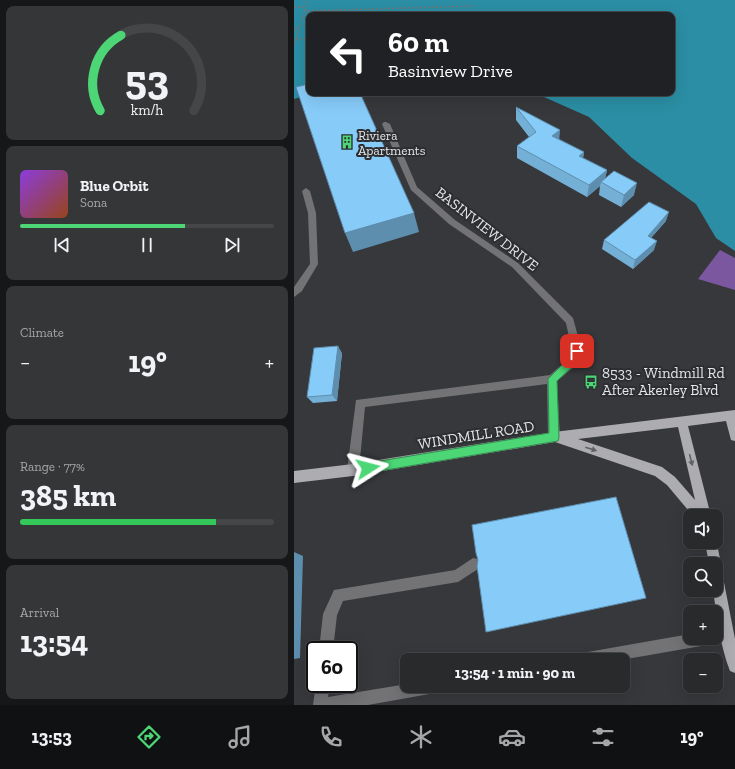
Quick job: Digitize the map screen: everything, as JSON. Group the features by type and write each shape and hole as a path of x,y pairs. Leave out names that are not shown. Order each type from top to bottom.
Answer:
{"main road":[{"name":"WINDMILL ROAD","path":"294,478 353,470 554,437 732,415"},
{"path":"732,415 735,436"},
{"path":"682,422 704,509"},
{"path":"554,437 658,471 671,481 695,509"},
{"path":"723,637 735,666"}],"street":[{"name":"BASINVIEW DRIVE","path":"386,124 414,188 452,222 515,266 570,321 577,351 570,362 552,379"},
{"path":"294,293 299,288 314,264 312,213 306,191"},
{"path":"353,470 360,403 552,379 554,437"},
{"path":"327,641 330,614 339,595 458,576 473,564"},
{"path":"622,653 683,642"},
{"path":"327,705 400,692"},
{"path":"320,705 322,693"}],"path":[{"path":"294,45 308,0"},
{"path":"304,11 473,6"},
{"path":"294,7 306,7"},
{"path":"294,31 300,25"},
{"path":"296,39 306,39"}],"shaded area":[{"path":"720,250 735,258 735,290 698,279"}],"water":[{"path":"294,0 735,0 735,251 716,238 696,204 632,158 589,117 542,96 675,96 675,12 306,12 306,95 294,99"}],"building":[{"name":"Riviera Apartments","path":"306,85 306,96 361,96 414,213 345,233 296,87"},
{"path":"516,107 560,130 552,136 584,152 579,156 607,170 589,185 517,146 536,132"},
{"path":"614,171 637,183 624,195 601,182"},
{"path":"649,202 669,212 648,236 657,241 635,260 604,240"},
{"path":"338,346 332,395 307,397 314,348"},
{"path":"616,497 646,598 486,632 477,566 478,560 472,525"}],"place":[{"name":"Riviera Apartments","path":"347,142"},
{"name":"8533 - Windmill Rd After Akerley Blvd","path":"591,382"}],"route":[{"path":"368,468 554,437 552,379 562,371 577,351"}]}
